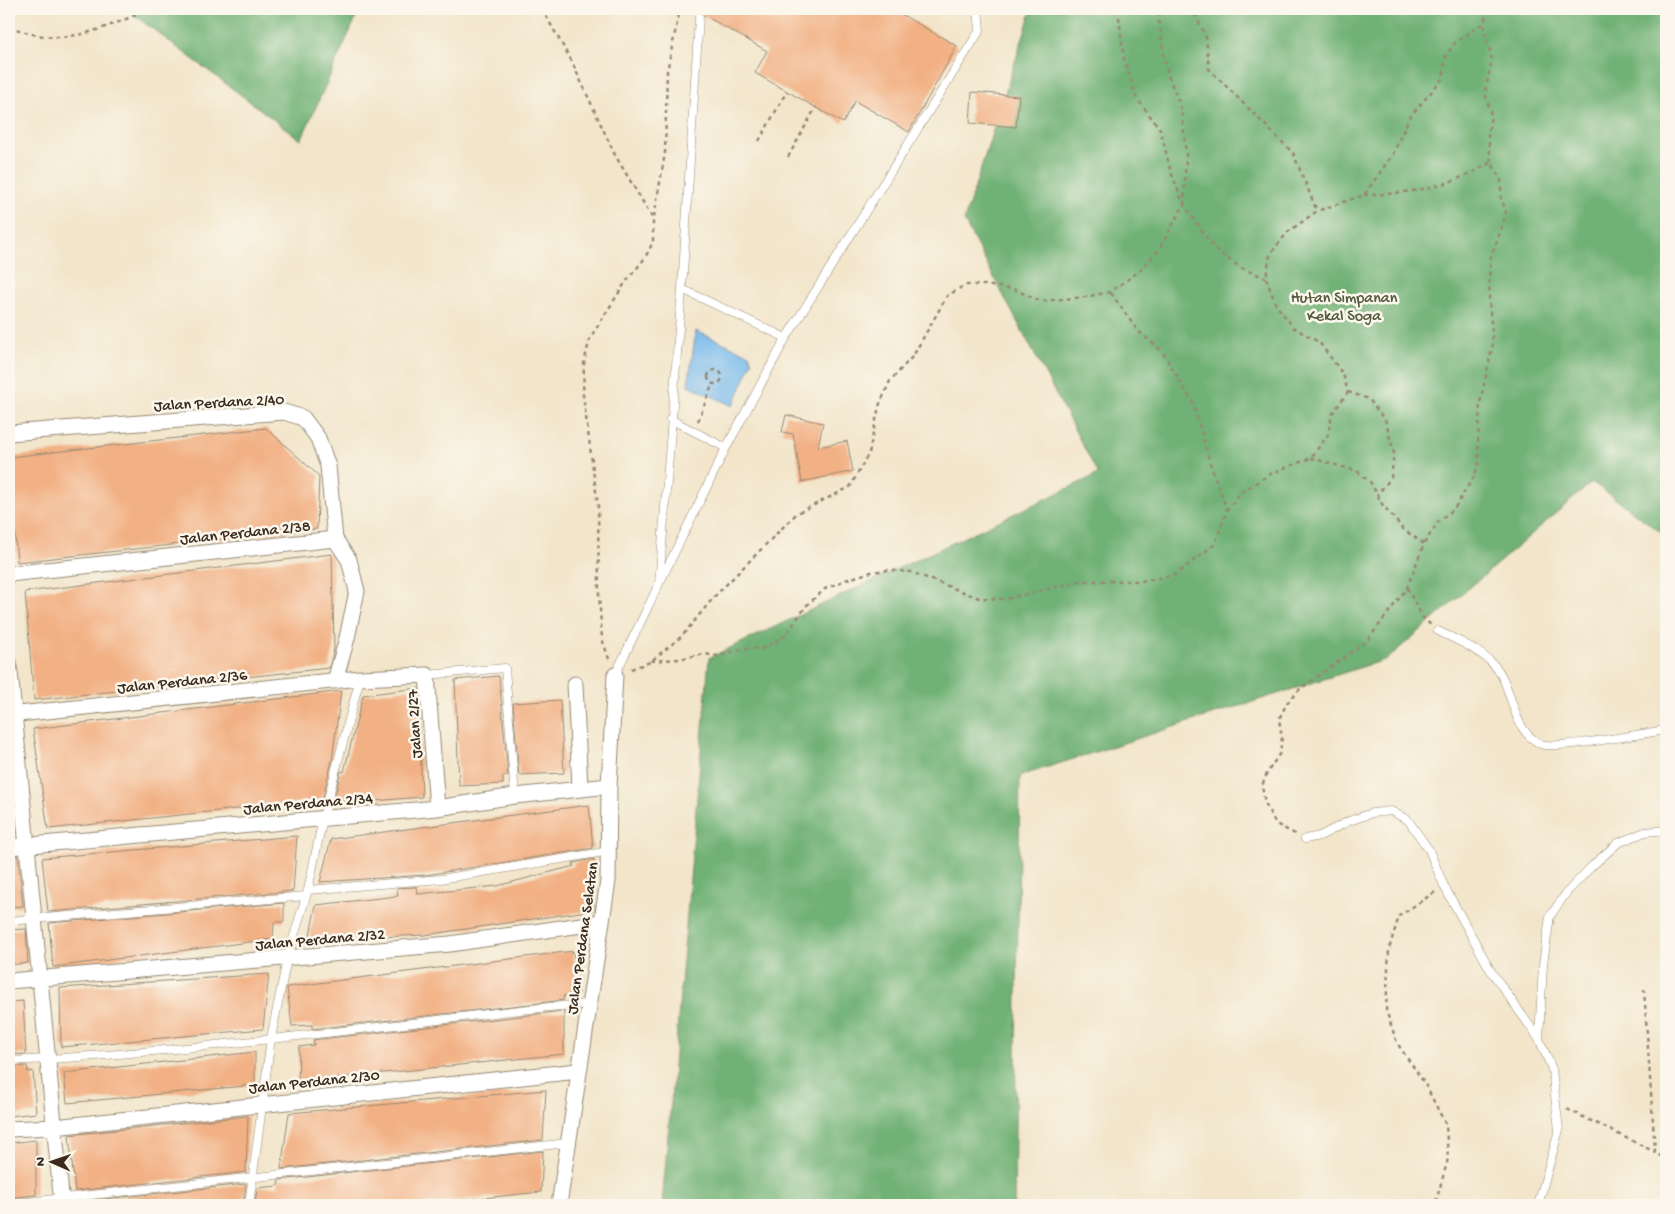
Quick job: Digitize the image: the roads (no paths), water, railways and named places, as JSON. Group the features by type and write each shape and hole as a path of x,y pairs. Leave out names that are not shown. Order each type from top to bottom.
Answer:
{"street":[{"name":"Jalan Perdana 2/40","path":"9,433 284,412 303,418 318,438 328,466 334,539"},
{"name":"Jalan Perdana 2/38","path":"9,574 334,539 349,560 356,590 348,638 334,681"},
{"path":"9,662 11,715 27,845 61,1202"},
{"name":"Jalan 2/27","path":"360,678 427,675 437,808"},
{"name":"Jalan Perdana Selatan","path":"558,1205 590,1004 610,851 609,786 615,675"},
{"name":"Jalan Perdana 2/36","path":"11,715 360,678"},
{"path":"575,684 580,788"},
{"name":"Jalan Perdana 2/34","path":"9,847 437,808 515,796 609,786"},
{"name":"Jalan Perdana 2/32","path":"14,980 287,959 450,944 602,922"},
{"name":"Jalan Perdana 2/30","path":"9,1129 54,1126 578,1071"}],"lane":[{"path":"615,675 726,448 786,338 980,30 978,9"},
{"path":"659,584 670,420 682,289 699,17"},
{"path":"682,289 786,338"},
{"path":"670,420 726,448"},
{"path":"1438,631 1468,646 1493,665 1506,685 1513,711 1528,734 1542,744 1562,745 1666,730"},
{"path":"427,675 505,668 515,796"},
{"path":"249,1205 271,1038 287,959 307,893 323,818 360,678"},
{"path":"1305,839 1320,836 1349,821 1372,813 1391,811 1408,820 1429,850 1444,886 1491,971 1539,1038 1552,1070 1559,1130 1538,1205"},
{"path":"1539,1038 1543,964 1550,916 1567,892 1618,843 1645,832 1666,830"},
{"path":"9,921 441,879 610,851"},
{"path":"9,1061 271,1038 456,1018 537,1006 590,1004"},
{"path":"9,1204 61,1202 253,1176 568,1143"}],"water":[{"path":"696,331 749,354 752,362 733,406 688,385"}],"park label":[{"name":"Hutan Simpanan Kekal Soga","path":"1344,305"}]}
